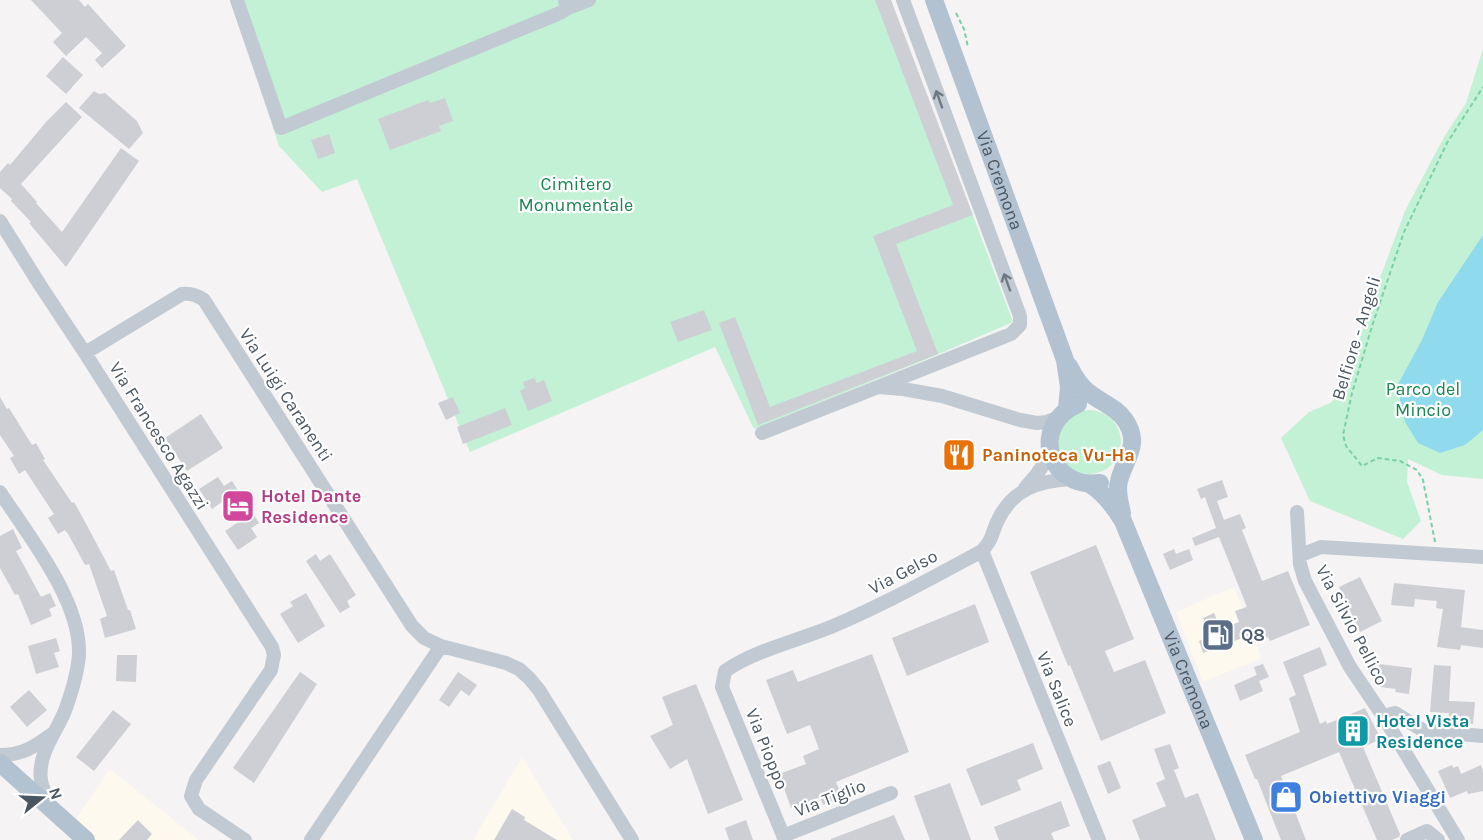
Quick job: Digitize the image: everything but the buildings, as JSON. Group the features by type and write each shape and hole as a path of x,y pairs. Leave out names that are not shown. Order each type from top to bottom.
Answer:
{"main road":[{"name":"Via Cremona","path":"934,0 1065,360 1086,390 1118,412 1126,421 1130,432 1132,445 1119,479 1118,492 1123,521"},
{"name":"Via Cremona","path":"1050,447 1053,425 1062,413 1069,387 1065,360"},
{"path":"1062,413 1080,403 1094,401 1107,405"},
{"path":"1050,447 1055,464 1071,479"},
{"path":"1090,484 1114,477 1124,468"},
{"name":"Via Cremona","path":"1071,479 1090,484 1099,490 1112,502 1123,521 1254,840"},
{"path":"0,763 86,840"}],"street":[{"path":"237,0 281,128 567,4 589,0"},
{"path":"762,433 1011,334 1020,325 1020,316 903,0"},
{"name":"Via Francesco Agazzi","path":"0,221 272,647 274,655 271,670 196,780 191,796 199,809 245,840"},
{"name":"Via Luigi Caranenti","path":"85,353 182,294 190,293 204,300 412,626 424,638 441,646 506,663 519,669 529,678 539,690 632,840"},
{"path":"878,387 942,396 1037,423 1046,422 1062,413"},
{"path":"982,551 992,537 996,522 1037,474 1050,447 1039,430 1020,420"},
{"path":"1022,491 1050,480 1071,479"},
{"path":"2,501 53,573 68,602 76,632 79,653 75,677 66,709 44,753 41,765 41,780 51,808"},
{"name":"Via Silvio Pellico","path":"1297,512 1300,564 1305,581 1350,667 1383,716 1458,840"},
{"path":"1301,555 1321,547 1483,557"},
{"name":"Via Gelso","path":"725,671 739,661 882,605 982,551"},
{"name":"Via Salice","path":"982,551 1099,840"},
{"path":"311,840 441,646"},
{"name":"Via Pioppo","path":"725,671 722,687 784,838"},
{"path":"1383,716 1395,713 1424,731 1483,736"},
{"path":"0,755 22,753 53,733"},
{"path":"16,778 22,753"},
{"path":"16,778 41,765"},
{"name":"Via Tiglio","path":"784,838 891,793"},
{"path":"1407,840 1427,831 1438,840"}],"path":[{"name":"Belfiore - Angeli","path":"1436,554 1423,480 1417,470 1400,461 1378,458 1362,466 1346,446 1343,435 1352,393 1373,322 1404,232 1447,143 1483,87"}],"shaded area":[{"path":"1234,587 1262,658 1203,682 1176,612"},
{"path":"522,757 573,840 473,840"},
{"path":"110,769 199,840 90,840 72,824"}],"green space":[{"name":"Cimitero Monumentale","path":"232,0 885,0 972,213 1013,322 754,429 715,347 470,452 357,179 322,192 279,146"},
{"name":"Parco del Mincio","path":"1483,49 1483,479 1442,475 1408,459 1407,482 1421,521 1403,539 1310,501 1281,438 1309,412 1330,403 1344,390 1371,302 1405,211 1444,137 1466,103"},
{"path":"1083,410 1095,410 1112,419 1119,430 1121,442 1119,454 1112,465 1095,474 1083,474 1071,469 1062,460 1057,448 1057,436 1062,424 1071,415"}],"water":[{"path":"1483,235 1483,430 1465,445 1440,453 1418,443 1405,422 1397,386 1422,340 1438,302"}],"place":[{"name":"Paninoteca Vu-Ha","path":"959,455"},
{"name":"Hotel Dante Residence","path":"238,506"},
{"name":"Q8","path":"1218,635"},
{"name":"Hotel Vista Residence","path":"1353,731"},
{"name":"Obiettivo Viaggi","path":"1286,797"}]}
